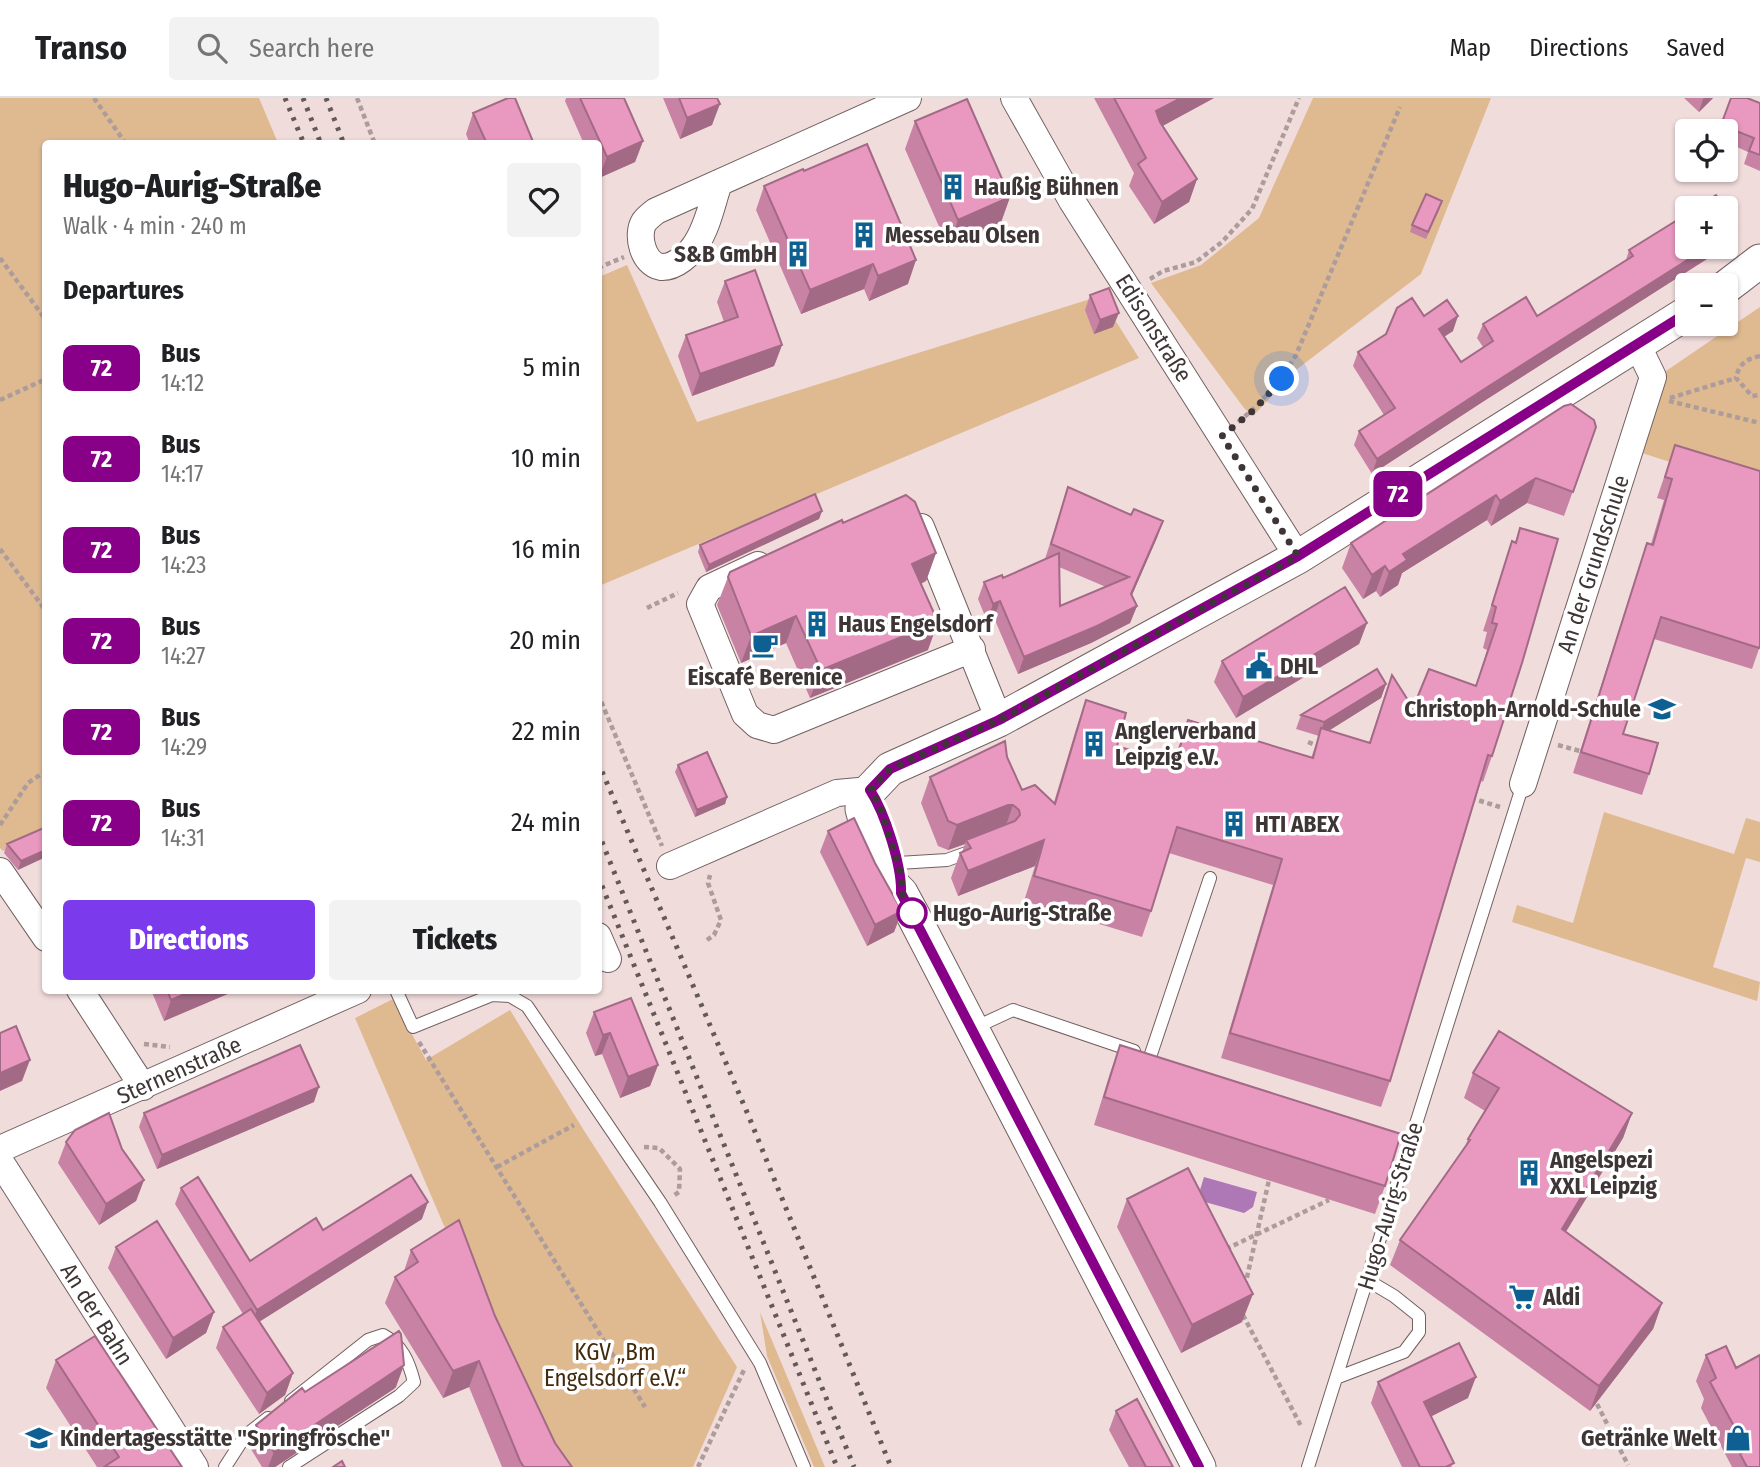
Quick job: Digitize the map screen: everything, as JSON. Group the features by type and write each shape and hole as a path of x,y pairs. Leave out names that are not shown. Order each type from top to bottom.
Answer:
{"street":[{"path":"719,183 908,98"},
{"name":"Edisonstraße","path":"1014,98 1072,201 1298,556"},
{"path":"1738,278 1760,261"},
{"path":"1199,1467 972,1029 900,878 886,877 862,809 870,790 890,769 999,720 1298,556 1675,321"},
{"name":"An der Grundschule","path":"1523,784 1653,377 1638,346"},
{"path":"902,508 918,519 999,720"},
{"path":"784,553 709,588 700,604 745,714 757,725 774,730 972,649"},
{"path":"670,866 837,793 870,790"},
{"path":"0,871 42,932"},
{"name":"Sternenstraße","path":"0,1149 349,994"},
{"path":"89,996 143,1087"},
{"name":"An der Bahn","path":"0,1161 195,1467"}],"lane":[{"name":"Hugo-Aurig-Straße","path":"1308,1467 1523,784"},
{"path":"900,878 980,848"},
{"path":"1150,1057 1210,878"},
{"path":"398,994 413,1027 492,995 510,996 527,1006 660,1202 752,1351 772,1389 804,1467"},
{"path":"972,1029 1013,1010 1163,1061"},
{"path":"1396,1141 1409,1146"},
{"path":"1336,1378 1404,1352 1419,1332 1419,1317 1394,1296 1367,1280"},
{"path":"225,1467 245,1436 368,1340 383,1335 395,1342 409,1363 414,1382 399,1396 289,1467"}],"path":[{"path":"94,98 123,140"},
{"path":"356,98 373,140"},
{"path":"1130,291 1163,271 1196,262 1222,242 1252,209 1299,98"},
{"path":"1222,436 1255,409 1282,379 1296,355 1400,107"},
{"path":"0,258 42,315"},
{"path":"1736,379 1738,369 1744,361 1760,356"},
{"path":"1736,379 1752,396 1760,395"},
{"path":"1736,379 1663,400 1760,424"},
{"path":"0,400 42,381"},
{"path":"0,549 42,606"},
{"path":"602,704 670,866"},
{"path":"1308,742 1334,751"},
{"path":"0,825 28,783 42,774"},
{"path":"1463,795 1514,812"},
{"path":"707,940 714,935 721,920 708,883 710,874 716,867"},
{"path":"413,1027 415,1037 645,1407"},
{"path":"115,1043 163,1045 205,1058"},
{"path":"497,1167 574,1125"},
{"path":"622,1146 659,1148 680,1169 680,1192 660,1202"},
{"path":"1243,1297 1269,1180"},
{"path":"1222,1252 1329,1200"},
{"path":"1240,1310 1313,1451"},
{"path":"698,1467 752,1351"},
{"path":"1597,1404 1628,1465"}],"green space":[{"path":"0,98 259,98 277,140 42,140 42,833 3,851 0,848"},
{"path":"1313,98 1491,98 1421,274 1296,370 1253,416 1244,408 1151,283 1201,265 1259,218"},
{"path":"627,265 697,422 1100,296 1139,358 602,585 602,276"},
{"path":"1760,307 1760,491 1639,452 1663,373 1717,336 1738,336 1738,322"},
{"path":"1604,812 1734,854 1746,818 1760,822 1760,862 1746,858 1713,967 1760,982 1757,1001 1512,922 1517,905 1573,923"},
{"name":"KGV „Bm Engelsdorf e.V.“","path":"393,999 426,1060 510,1010 583,1129 737,1367 693,1467 551,1467 520,1403 355,1018"},
{"path":"760,1312 825,1467 814,1467 767,1356"}],"shaded area":[{"path":"1204,1177 1257,1192 1253,1207 1244,1213 1205,1202 1200,1190"}],"building":[{"path":"508,98 515,98 532,140 485,140 473,113"},
{"path":"580,98 624,98 643,141 607,157 602,140 599,140"},
{"path":"679,98 717,98 720,104 687,118"},
{"path":"1114,98 1181,98 1156,111 1160,122 1197,179 1162,202 1138,164 1146,158"},
{"path":"1731,98 1747,98 1760,103 1760,155 1749,151 1754,138 1738,132 1738,119 1723,119"},
{"path":"967,99 1010,197 958,220 915,121"},
{"path":"867,144 916,260 878,276 873,264 810,290 764,186"},
{"path":"1426,194 1442,201 1428,232 1412,225"},
{"path":"1675,221 1675,259 1689,259 1377,459 1359,431 1395,408 1358,352 1386,334 1397,308 1412,298 1424,316 1447,300 1458,316 1439,329 1461,362 1493,341 1483,324 1526,297 1537,316 1633,256 1629,250"},
{"path":"755,270 782,345 700,374 686,335 738,317 725,281"},
{"path":"1109,288 1119,313 1100,320 1090,295"},
{"path":"1571,404 1594,420 1596,427 1573,492 1536,478 1500,501 1496,495 1403,554 1407,560 1389,572 1385,566 1372,575 1351,543"},
{"path":"1675,445 1760,471 1760,646 1759,648 1661,617 1623,734 1658,743 1649,774 1581,752 1647,543 1653,545 1672,479 1665,477"},
{"path":"1068,487 1131,515 1134,509 1163,521 1131,594 1137,606 1024,657 1000,601 993,604 984,582 1002,575 1003,578 1059,553 1060,606 1129,577 1051,544"},
{"path":"815,494 822,511 709,565 700,545"},
{"name":"Haus Engelsdorf","path":"906,495 915,502 936,553 912,564 938,622 821,670 796,616 751,636 728,577 730,572 842,520 843,523"},
{"path":"1520,528 1558,539 1492,756 1488,755 1390,1081 1230,1033 1282,859 1177,827 1151,911 1034,876 1044,840 968,871 960,853 971,848 966,840 1015,821 1020,815 1019,810 1008,805 957,825 948,821 930,777 1005,741 1007,757 1022,790 1035,785 1055,804 1086,700 1126,713 1117,746 1175,764 1188,720 1313,758 1321,728 1370,743 1392,675 1413,708 1429,669 1476,686 1497,624 1492,623 1496,607 1492,605 1512,541 1516,543"},
{"path":"1345,587 1367,623 1243,697 1222,661"},
{"path":"1377,669 1386,684 1324,722 1301,715"},
{"path":"707,752 727,797 697,810 678,765"},
{"path":"854,818 902,911 875,925 828,831"},
{"path":"42,829 42,852 21,861 7,844"},
{"path":"169,994 185,994 171,1000"},
{"path":"631,998 658,1065 628,1077 610,1033 603,1035 594,1012"},
{"path":"16,1026 30,1060 0,1073 0,1033"},
{"path":"1499,1031 1632,1113 1562,1229 1662,1303 1599,1386 1400,1240 1470,1140 1468,1139 1499,1088 1473,1073"},
{"path":"300,1045 319,1087 162,1155 144,1113"},
{"path":"1120,1045 1401,1134 1385,1186 1104,1097"},
{"path":"109,1113 122,1149 144,1180 106,1204 66,1142 75,1130"},
{"path":"1188,1168 1253,1294 1192,1325 1127,1199"},
{"path":"411,1175 428,1202 257,1310 181,1188 198,1177 250,1261 316,1218 323,1230"},
{"path":"459,1220 495,1316 555,1443 572,1467 524,1467 479,1361 453,1371 395,1277 418,1262 411,1250"},
{"path":"157,1221 214,1312 173,1338 116,1247"},
{"path":"251,1309 293,1373 267,1393 223,1327"},
{"path":"399,1331 404,1365 274,1452 256,1425 302,1388 305,1392"},
{"path":"95,1336 182,1467 104,1467 119,1457 56,1360"},
{"path":"1459,1343 1476,1377 1424,1402 1454,1463 1446,1467 1420,1467 1378,1382"},
{"path":"1726,1346 1736,1368 1760,1355 1760,1467 1747,1467 1740,1454 1747,1450 1710,1382 1716,1378 1706,1355"},
{"path":"1137,1399 1173,1467 1146,1467 1116,1411"},
{"path":"342,1461 345,1467 333,1467"}],"railway":[{"path":"285,98 302,140"},
{"path":"303,98 319,140"},
{"path":"326,98 342,140"},
{"path":"602,771 749,1117 891,1467"},
{"path":"602,842 854,1467"},
{"path":"602,886 837,1467"}],"bus line":[{"name":"72","path":"1199,1467 901,893 902,878 898,863 880,806 870,790 890,769 999,720 1298,556 1675,321"}],"place":[{"name":"Haußig Bühnen","path":"953,187"},
{"name":"Messebau Olsen","path":"864,235"},
{"name":"S&B GmbH","path":"798,254"},
{"name":"Haus Engelsdorf","path":"817,624"},
{"name":"Eiscafé Berenice","path":"765,645"},
{"name":"DHL","path":"1259,666"},
{"name":"Christoph-Arnold-Schule","path":"1662,709"},
{"name":"Anglerverband Leipzig e.V.","path":"1094,744"},
{"name":"HTI ABEX","path":"1234,824"},
{"name":"Hugo-Aurig-Straße","path":"912,913"},
{"name":"Angelspezi XXL Leipzig","path":"1529,1173"},
{"name":"Aldi","path":"1522,1297"},
{"name":"Kindertagesstätte \"Springfrösche\"","path":"39,1438"},
{"name":"Getränke Welt","path":"1738,1438"}],"route":[{"path":"912,913 913,915 901,893 902,878 880,806 870,790 890,769 999,720 1298,556 1222,436 1255,409 1282,379"}]}
